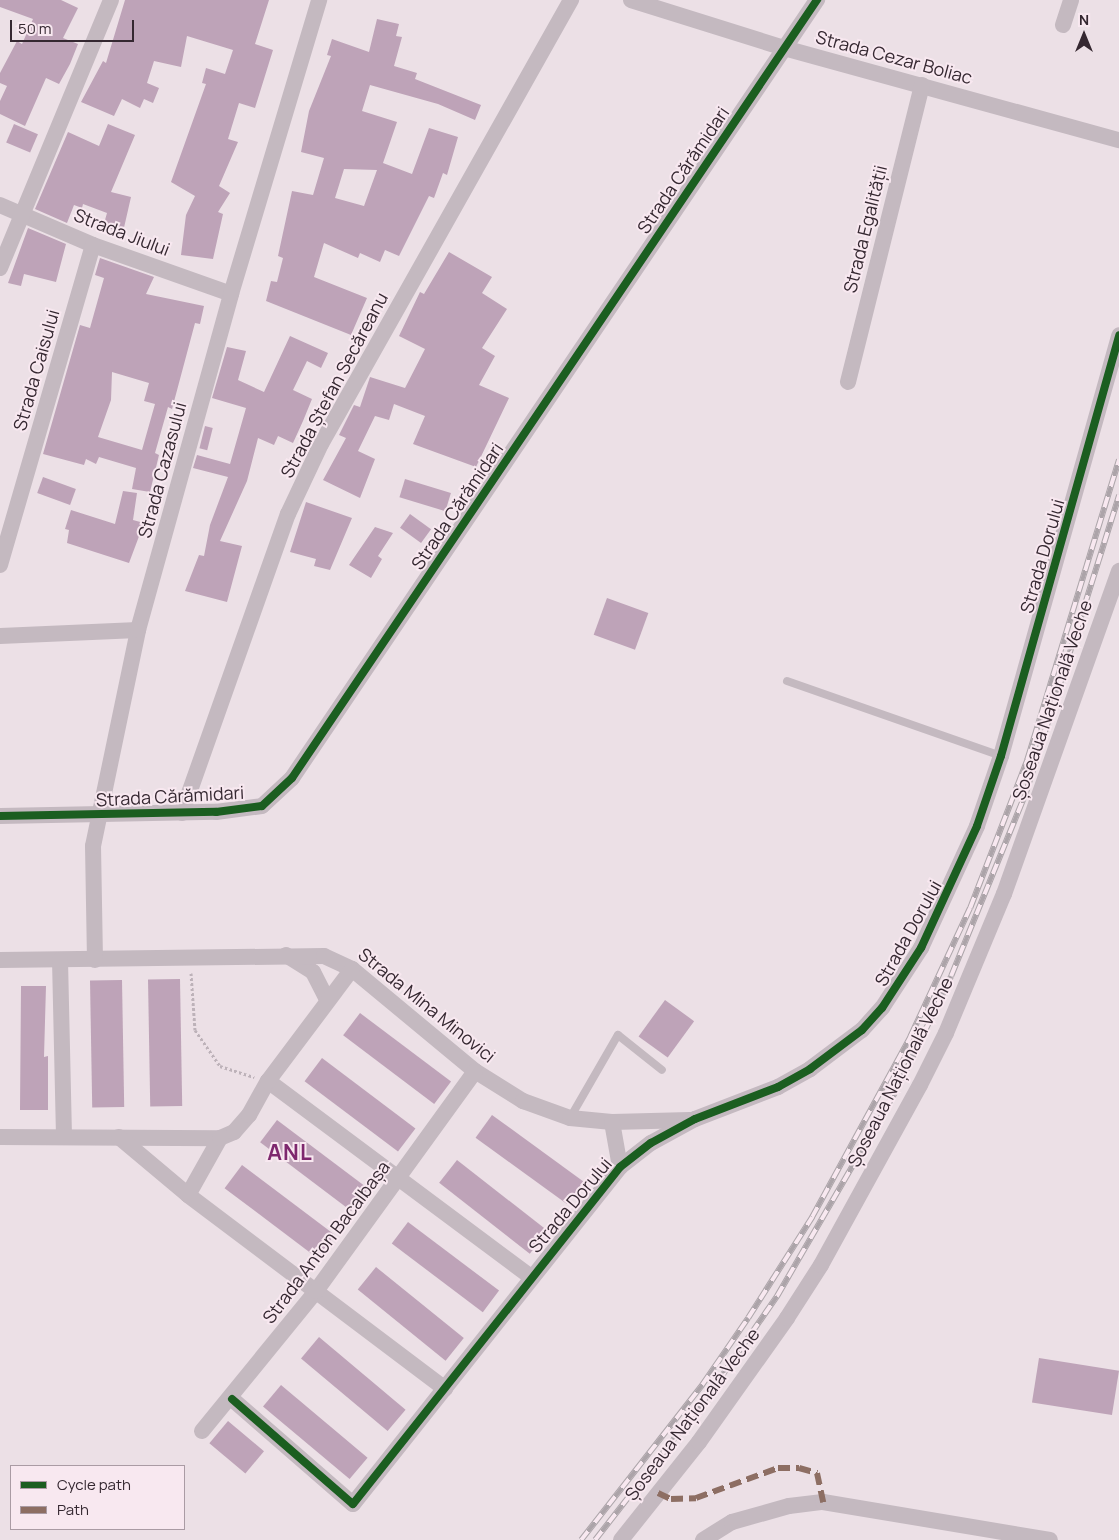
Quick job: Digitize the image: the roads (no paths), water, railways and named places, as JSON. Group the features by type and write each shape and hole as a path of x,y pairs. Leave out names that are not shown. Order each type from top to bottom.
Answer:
{"street":[{"path":"0,268 111,0"},
{"name":"Strada Cazasului","path":"95,960 93,846 138,630 231,294 319,0"},
{"name":"Strada Ștefan Secăreanu","path":"182,813 288,514 321,444 571,0"},
{"name":"Strada Cezar Boliac","path":"631,0 784,48 1119,140"},
{"name":"Strada Cărămidari","path":"0,816 182,813 262,806 292,778 816,0"},
{"path":"1063,25 1071,0"},
{"name":"Strada Egalității","path":"848,382 922,85"},
{"name":"Strada Jiului","path":"0,205 93,245 231,294"},
{"name":"Strada Caisului","path":"0,565 93,245"},
{"name":"Strada Dorului","path":"232,1399 353,1504 530,1276 620,1166 651,1143 695,1119 778,1088 810,1070 862,1030 882,1008 921,948 954,882 1001,756 1119,335"},
{"name":"Șoseaua Națională Veche","path":"621,1540 699,1442 787,1318 821,1265 912,1101 946,1033 1004,894 1119,571"},
{"path":"0,636 138,630"},
{"path":"286,955 313,972 327,1000"},
{"name":"Strada Mina Minovici","path":"0,960 191,960 286,955 324,956 352,969 474,1071 523,1101 570,1118 612,1122 695,1119"},
{"path":"60,960 64,1137"},
{"path":"0,1137 220,1138 234,1132 249,1115 268,1081 352,969"},
{"name":"Strada Anton Bacalbașa","path":"202,1431 232,1399 316,1291 474,1071"},
{"path":"268,1081 400,1176 530,1276"},
{"path":"612,1122 620,1166"},
{"path":"119,1138 188,1195 444,1389"},
{"path":"188,1195 220,1138"},
{"path":"703,1540 732,1522 823,1502 1050,1540"}],"lane":[{"path":"787,681 1001,756"},
{"path":"570,1118 618,1035 662,1070"}],"railway":[{"path":"581,1540 702,1385 748,1318 812,1217 910,1037 970,908 1027,760 1119,460"},
{"path":"595,1540 714,1387 777,1296 896,1091 951,976 1025,795 1119,495"}],"district":[{"name":"ANL","path":"290,1153"}]}
